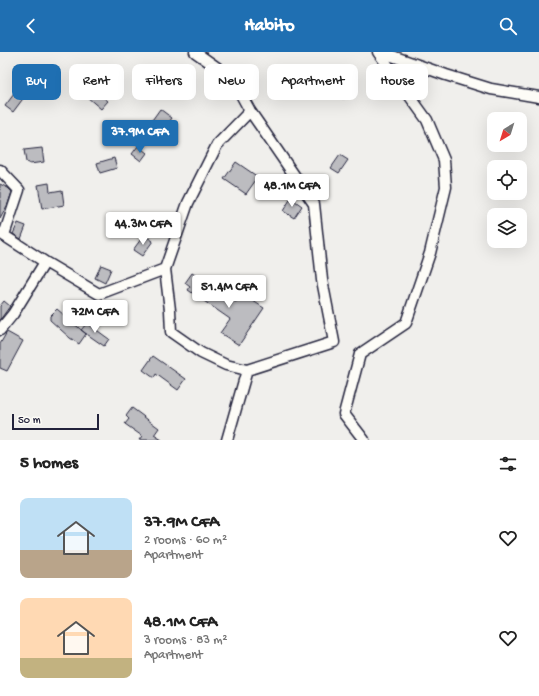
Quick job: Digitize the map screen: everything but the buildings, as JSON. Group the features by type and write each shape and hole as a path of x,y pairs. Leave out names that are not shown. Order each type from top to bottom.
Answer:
{"street":[{"path":"195,52 232,78 250,111 314,204 322,280 334,342 247,370 226,365 201,353 171,332 165,269 188,203 217,145 250,111"},
{"path":"364,440 344,414 360,354 406,323 430,253 446,187 444,160 427,120 378,52"},
{"path":"381,52 491,89 539,97"},
{"path":"0,170 19,190 2,234 45,262 99,294 165,269"},
{"path":"0,330 13,314 45,262"},
{"path":"227,440 247,370"}]}
